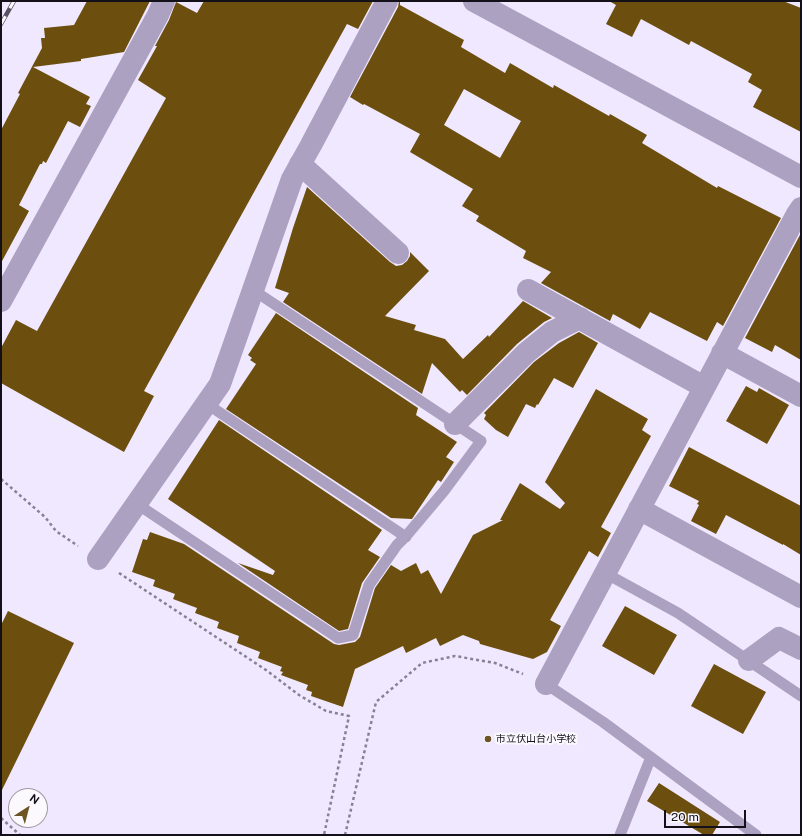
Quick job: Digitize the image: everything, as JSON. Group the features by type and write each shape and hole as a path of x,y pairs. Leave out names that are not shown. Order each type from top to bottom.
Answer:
{"street":[{"path":"1,301 158,15 164,1"},
{"path":"98,559 220,384 292,179 387,1"},
{"path":"474,1 801,177"},
{"path":"300,164 398,253"},
{"path":"546,684 801,208"},
{"path":"528,290 704,387"},
{"path":"455,424 526,353 552,332 580,318"},
{"path":"722,354 801,396"},
{"path":"639,509 801,597"},
{"path":"749,660 779,638 801,649"}],"lane":[{"path":"137,504 338,638 353,635 369,585 397,545 406,537 444,491 480,441 253,290"},
{"path":"207,404 406,537"},
{"path":"605,574 678,613 801,696"},
{"path":"546,684 603,722 756,835"},
{"path":"620,835 651,757"}],"path":[{"path":"1,479 45,517 56,531 266,670 299,696 326,711 349,716 324,835"},
{"path":"345,835 376,702 422,663 454,656 495,662 538,679 546,684"},
{"path":"1,818 20,835"}],"building":[{"path":"87,1 150,1 124,52 81,59 81,61 33,67 90,97 86,104 91,106 80,127 68,121 46,163 43,161 42,164 40,164 19,205 29,211 1,263 1,130 20,94 18,93 42,48 41,38 45,38 44,28 74,25"},
{"path":"204,1 373,1 358,29 347,24 144,391 154,396 124,452 1,383 1,348 16,320 37,331 166,98 138,80 157,46 155,46 169,20 176,2 197,13"},
{"path":"400,1 400,5 464,40 461,47 505,73 510,63 553,88 554,85 609,116 610,114 647,135 642,143 717,188 718,186 781,218 723,326 717,322 707,341 650,312 640,329 613,314 610,321 541,283 551,272 523,258 526,251 476,221 479,216 462,206 473,189 410,152 420,134 350,97","holes":["464,89 521,121 500,158 444,125"]},
{"path":"609,1 783,1 801,8 801,132 753,107 762,90 748,82 752,74 691,41 689,45 641,19 632,37 606,24 616,5"},
{"path":"307,187 390,262 396,266 402,265 407,261 410,256 410,252 429,271 385,316 416,325 414,330 445,339 463,359 488,335 489,337 523,301 552,318 544,322 517,344 467,395 462,390 460,392 432,363 422,394 283,302 289,293 275,288"},
{"path":"801,233 801,360 775,345 772,352 745,338"},
{"path":"276,313 418,408 416,415 457,442 446,457 454,462 441,482 438,480 412,519 391,518 226,409 256,364 250,360 252,358 248,355"},
{"path":"579,332 598,343 573,388 554,378 535,408 526,404 508,437 496,430 484,419 486,415 484,413 534,362 559,343"},
{"path":"746,386 757,392 759,388 789,405 767,444 726,421"},
{"path":"596,389 648,419 642,430 651,436 601,527 611,533 598,557 589,551 550,620 561,626 547,652 533,659 480,644 479,641 463,635 440,646 436,638 406,653 403,646 355,669 343,707 311,696 312,692 306,690 308,685 281,675 283,672 280,671 282,667 258,658 260,652 237,643 239,636 217,628 219,622 195,613 197,608 173,599 175,594 153,586 155,580 132,572 143,539 147,540 150,532 184,544 334,644 339,645 355,642 360,637 375,588 391,565 401,571 416,563 421,574 428,570 441,594 473,535 503,520 500,520 520,483 560,509 565,503 545,482"},
{"path":"219,420 382,530 368,550 380,557 362,583 348,629 339,631 238,563 273,575 275,571 168,499"},
{"path":"689,447 801,506 801,555 783,544 726,515 716,534 691,521 699,505 697,504 699,501 669,486"},
{"path":"625,606 677,635 654,675 602,646"},
{"path":"8,611 74,643 1,792 1,625"},
{"path":"714,664 766,692 743,734 691,706"},
{"path":"659,783 720,822 712,835 704,835 647,801"}],"railway":[{"path":"1,24 14,1"}],"place":[{"name":"市立伏山台小学校","path":"488,739"}]}
